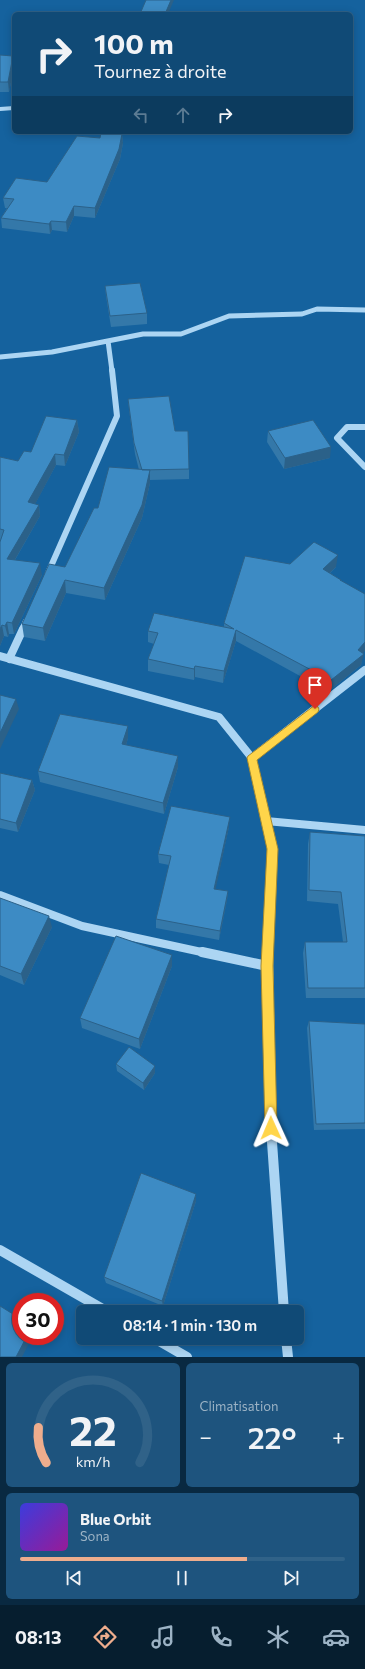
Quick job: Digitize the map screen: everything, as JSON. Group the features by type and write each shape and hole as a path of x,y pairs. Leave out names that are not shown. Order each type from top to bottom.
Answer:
{"street":[{"path":"0,109 12,108"},
{"path":"0,357 52,352 143,334 181,334 230,316 302,314 317,309 365,310"},
{"path":"44,580 117,416 108,341"},
{"path":"365,427 347,427 336,438 365,467"},
{"path":"9,659 28,616"},
{"path":"0,656 219,717 252,758 272,849 267,966 271,1128 284,1305"},
{"path":"252,758 365,670"},
{"path":"266,821 365,830"},
{"path":"0,895 82,926 267,966"},
{"path":"0,1250 96,1305"},
{"path":"166,1345 187,1357"},
{"path":"287,1345 288,1357"}],"building":[{"path":"146,0 171,0 166,12 141,12"},
{"path":"0,55 12,56 8,82 0,82"},
{"path":"101,134 122,134 119,149 95,208 74,206 66,222 51,221 49,224 1,218 14,199 3,198 16,178 47,182 77,136 100,138"},
{"path":"140,283 147,313 110,316 105,286"},
{"path":"169,396 175,431 188,431 189,469 142,470 134,443 128,399"},
{"path":"46,416 77,420 64,455 55,454 28,502 39,505 7,559 40,563 12,623 7,622 5,626 2,625 0,629 0,542 4,530 0,529 0,457 18,461 24,451 31,452"},
{"path":"313,420 331,447 285,458 268,431"},
{"path":"109,467 150,470 142,505 104,588 65,580 43,628 22,624 49,564 65,567 94,508 98,508"},
{"path":"314,542 338,555 323,569 365,594 365,642 358,650 364,654 326,684 312,675 315,672 236,630 224,671 195,666 194,669 148,659 158,633 148,631 154,613 234,629 224,623 245,556 290,564"},
{"path":"0,695 16,699 0,733"},
{"path":"60,714 128,726 122,744 178,756 163,803 38,771"},
{"path":"0,773 32,780 16,823 0,819"},
{"path":"171,806 230,817 214,889 228,891 220,931 156,919 171,856 158,854"},
{"path":"310,832 365,836 365,988 308,988 305,942 347,942 341,892 309,890"},
{"path":"0,898 49,916 21,974 0,966"},
{"path":"116,936 172,955 139,1039 80,1018"},
{"path":"309,1021 365,1024 365,1123 316,1124"},
{"path":"129,1047 155,1066 143,1083 116,1064"},
{"path":"141,1173 196,1194 162,1301 104,1277"},
{"path":"0,1306 12,1313 12,1345 22,1345 16,1357 0,1357"}],"route":[{"path":"271,1128 267,966 272,849 252,758 315,709"}]}
